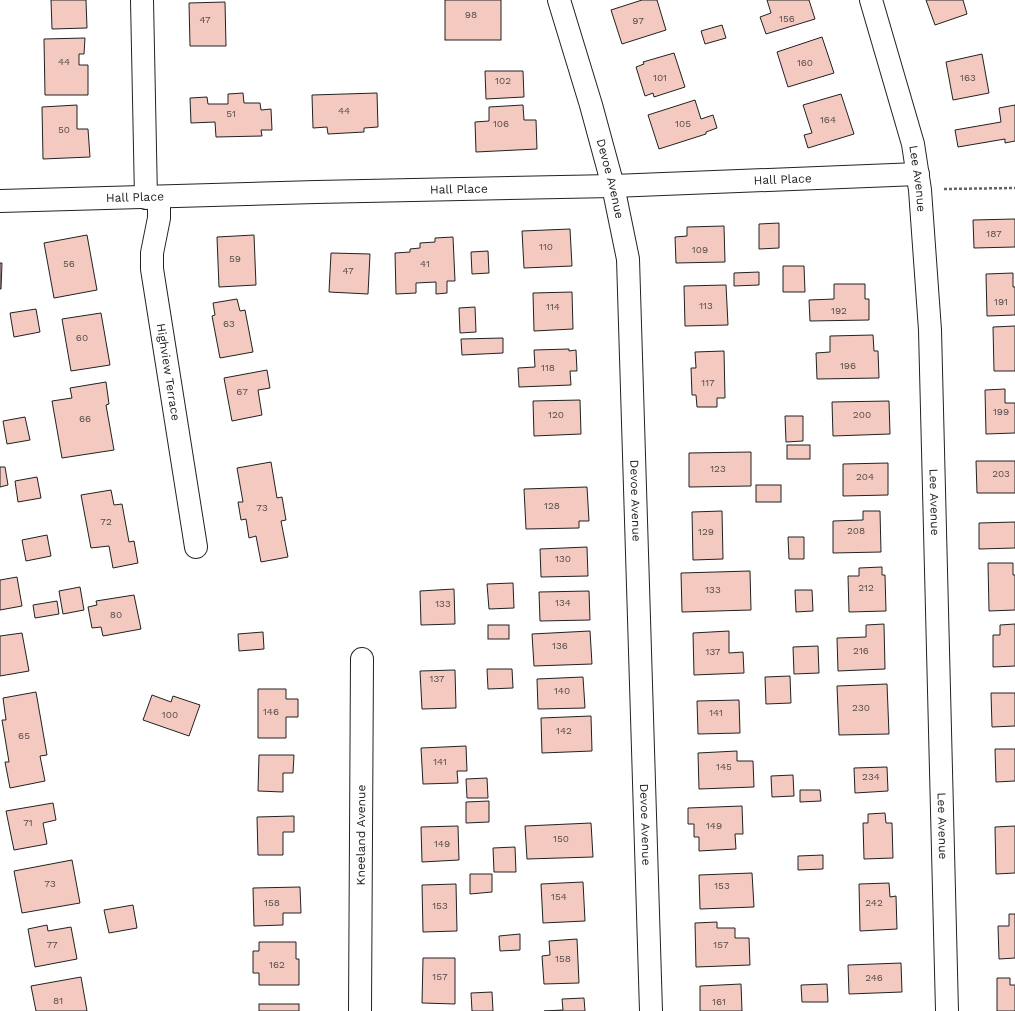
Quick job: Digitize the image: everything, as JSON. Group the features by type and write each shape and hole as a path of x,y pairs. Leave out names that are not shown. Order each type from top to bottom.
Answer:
{"street":[{"name":"Highview Terrace","path":"142,0 153,197 159,218 152,249 152,269 196,547"},
{"name":"Devoe Avenue","path":"559,0 591,105 613,186 628,259 651,1011"},
{"name":"Lee Avenue","path":"871,0 913,144 919,182 930,330 947,1011"},
{"name":"Hall Place","path":"0,201 613,186 919,182"},
{"name":"Kneeland Avenue","path":"360,1011 362,659"}],"path":[{"path":"919,182 1015,188"}],"building":[{"path":"51,0 86,0 87,28 52,29"},
{"path":"445,0 501,0 501,40 445,40"},
{"path":"642,0 657,0 666,30 622,44 611,10"},
{"path":"767,0 809,0 815,19 766,34 760,17 771,13"},
{"path":"926,0 963,0 967,14 935,25"},
{"path":"225,2 226,46 190,46 189,3"},
{"path":"722,25 726,38 705,44 701,31"},
{"path":"822,37 834,73 788,87 777,52"},
{"path":"85,38 84,54 79,54 79,65 88,65 88,95 45,95 44,39"},
{"path":"674,53 685,87 654,97 653,93 645,96 636,67 644,64 643,62"},
{"path":"982,54 989,93 953,100 946,62"},
{"path":"485,71 523,71 524,97 486,99"},
{"path":"243,93 244,103 260,103 261,110 271,109 272,130 261,130 262,136 216,137 215,122 191,123 190,98 207,97 208,104 228,104 228,94"},
{"path":"377,93 378,127 364,128 364,132 328,134 327,127 313,128 312,95"},
{"path":"841,94 854,134 808,148 804,135 812,133 803,105"},
{"path":"695,100 701,119 713,115 717,128 706,132 706,134 659,149 648,115"},
{"path":"77,105 77,129 88,129 90,157 43,159 42,107"},
{"path":"523,105 524,120 536,120 537,149 476,152 475,122 489,121 489,107"},
{"path":"1015,105 1015,141 1005,143 1005,139 958,147 955,130 1001,122 999,108"},
{"path":"1015,219 1015,247 974,248 973,220"},
{"path":"779,223 779,248 759,249 759,224"},
{"path":"724,226 725,262 676,263 675,237 687,236 687,227"},
{"path":"570,229 572,266 524,268 522,231"},
{"path":"87,235 97,290 54,298 44,243"},
{"path":"254,235 256,285 219,287 217,237"},
{"path":"453,237 455,281 447,281 447,293 436,294 436,282 416,283 416,293 396,294 395,253 410,252 410,249 420,248 420,243 435,242 435,238"},
{"path":"488,251 489,273 472,274 471,252"},
{"path":"331,253 370,254 368,294 329,292"},
{"path":"0,263 2,263 1,289 0,289"},
{"path":"783,266 804,266 805,292 783,292"},
{"path":"759,272 759,285 734,286 734,273"},
{"path":"1013,273 1013,287 1015,287 1015,315 987,316 986,274"},
{"path":"834,284 865,284 865,299 869,299 869,320 810,321 809,300 834,299"},
{"path":"726,285 728,325 685,326 684,286"},
{"path":"572,292 573,329 534,331 533,293"},
{"path":"237,299 240,311 245,310 253,352 220,358 212,316 215,315 213,303"},
{"path":"475,307 476,332 460,333 459,308"},
{"path":"36,309 40,332 14,337 10,313"},
{"path":"101,313 110,365 71,371 62,319"},
{"path":"1015,326 1015,371 994,371 993,327"},
{"path":"873,335 874,351 878,351 879,378 817,379 816,353 830,352 830,336"},
{"path":"503,338 503,353 462,355 461,339"},
{"path":"569,349 569,351 576,350 577,371 570,371 571,385 519,387 518,368 535,367 534,350"},
{"path":"724,351 725,398 717,398 717,407 697,407 696,395 692,395 691,368 696,368 695,352"},
{"path":"267,370 270,388 258,390 262,415 232,421 224,378"},
{"path":"106,382 109,404 106,405 114,450 62,458 52,401 72,398 70,388"},
{"path":"1005,389 1005,403 1015,403 1015,433 986,434 985,390"},
{"path":"580,400 581,434 534,436 533,401"},
{"path":"889,401 890,434 833,436 832,402"},
{"path":"785,416 803,416 803,441 786,442"},
{"path":"25,417 30,440 7,444 3,421"},
{"path":"787,445 810,445 810,459 787,459"},
{"path":"751,452 751,486 689,487 689,453"},
{"path":"976,461 1015,461 1015,493 977,493"},
{"path":"271,462 277,498 282,497 286,520 281,521 288,557 261,562 256,536 249,538 246,519 241,520 238,502 243,502 237,468"},
{"path":"888,463 888,495 843,496 843,464"},
{"path":"0,467 5,467 8,485 0,487"},
{"path":"37,477 41,498 18,502 15,481"},
{"path":"756,485 781,485 781,502 756,502"},
{"path":"587,487 589,521 579,521 579,528 526,529 524,489"},
{"path":"111,490 114,505 122,504 129,542 134,541 138,563 113,568 109,546 91,548 81,495"},
{"path":"722,511 723,559 693,560 692,512"},
{"path":"863,511 880,511 881,552 833,553 833,521 863,520"},
{"path":"1015,522 1015,548 979,549 979,523"},
{"path":"47,535 51,556 26,561 22,540"},
{"path":"788,537 804,537 804,559 789,559"},
{"path":"587,547 588,576 541,577 540,549"},
{"path":"988,563 1013,563 1013,575 1015,575 1015,610 989,611"},
{"path":"882,567 882,575 885,575 886,611 849,612 848,576 859,576 859,568"},
{"path":"750,571 751,610 682,612 681,573"},
{"path":"17,577 22,606 0,610 0,580"},
{"path":"513,583 514,608 489,609 487,584"},
{"path":"80,587 84,610 63,614 59,591"},
{"path":"454,589 455,624 421,625 420,591"},
{"path":"795,590 812,590 813,611 796,612"},
{"path":"589,591 590,620 540,621 539,592"},
{"path":"134,595 141,629 103,636 101,627 92,628 88,607 97,605 96,601"},
{"path":"57,601 59,614 35,618 33,605"},
{"path":"884,624 885,669 838,671 837,638 866,637 866,625"},
{"path":"1015,624 1015,666 993,667 993,635 1000,635 1000,625"},
{"path":"488,625 509,625 509,639 488,639"},
{"path":"590,631 592,664 534,666 532,634"},
{"path":"729,631 729,653 743,652 744,673 694,675 693,633"},
{"path":"263,632 264,649 239,651 238,634"},
{"path":"22,633 29,671 0,676 0,636"},
{"path":"818,646 819,673 794,674 793,647"},
{"path":"487,669 512,669 513,688 488,689"},
{"path":"455,670 456,708 422,709 420,671"},
{"path":"790,676 791,703 766,704 765,677"},
{"path":"583,677 585,708 538,709 537,679"},
{"path":"887,684 889,734 839,735 837,686"},
{"path":"258,689 286,689 286,699 298,699 298,717 286,717 286,738 258,738"},
{"path":"36,692 47,755 40,756 45,781 10,788 5,762 9,762 2,720 6,720 3,698"},
{"path":"991,693 1015,693 1015,726 992,727"},
{"path":"152,695 171,702 173,696 200,705 189,736 143,720"},
{"path":"739,700 740,733 698,734 697,701"},
{"path":"591,716 592,751 542,753 541,718"},
{"path":"466,746 467,771 457,771 458,783 423,784 421,748"},
{"path":"995,749 1015,749 1015,781 996,782"},
{"path":"737,751 737,761 753,761 754,787 699,789 698,753"},
{"path":"259,755 294,755 293,773 283,773 283,792 258,791"},
{"path":"887,767 888,791 855,793 854,768"},
{"path":"793,775 794,796 772,797 771,776"},
{"path":"487,778 488,798 467,798 466,779"},
{"path":"800,790 820,790 821,801 800,802"},
{"path":"489,801 489,822 466,823 466,802"},
{"path":"53,803 56,820 43,823 47,844 14,850 6,811"},
{"path":"742,806 743,834 735,834 736,849 699,851 699,837 694,837 694,824 688,824 688,808"},
{"path":"885,813 886,823 892,823 893,858 864,859 863,823 868,823 868,814"},
{"path":"294,816 294,832 283,832 283,855 258,855 257,817"},
{"path":"591,823 593,857 527,859 525,826"},
{"path":"458,826 459,860 422,862 421,827"},
{"path":"1015,826 1015,873 996,874 995,827"},
{"path":"515,847 516,872 494,872 493,848"},
{"path":"823,855 823,869 798,870 798,856"},
{"path":"72,860 80,903 22,913 14,871"},
{"path":"752,873 754,907 700,909 699,875"},
{"path":"470,874 492,874 492,892 470,894"},
{"path":"583,882 585,921 543,923 541,884"},
{"path":"889,883 890,897 896,896 897,929 860,931 859,884"},
{"path":"456,884 457,931 423,932 422,885"},
{"path":"300,887 301,913 283,913 283,925 254,926 253,888"},
{"path":"133,905 137,928 109,933 104,910"},
{"path":"1009,914 1015,914 1015,958 999,959 998,926 1009,926"},
{"path":"717,922 717,928 735,928 735,938 749,938 750,965 696,967 695,923"},
{"path":"47,925 48,931 71,927 77,959 35,967 28,929"},
{"path":"520,934 520,950 500,951 499,936"},
{"path":"577,939 579,983 544,984 542,956 550,955 549,941"},
{"path":"259,942 296,942 296,959 299,959 299,985 259,985 259,973 253,973 253,951 259,951"},
{"path":"423,958 455,958 455,1004 422,1003"},
{"path":"901,963 902,992 849,994 848,965"},
{"path":"81,977 87,1011 36,1011 31,986"},
{"path":"997,978 1010,978 1010,985 1015,985 1015,1011 997,1011"},
{"path":"741,984 742,1011 700,1011 700,986"},
{"path":"827,984 828,1002 802,1002 801,985"},
{"path":"492,992 493,1011 472,1011 471,993"},
{"path":"584,998 585,1011 544,1011 563,1010 562,999"},
{"path":"259,1004 299,1004 299,1011 259,1011"}]}
